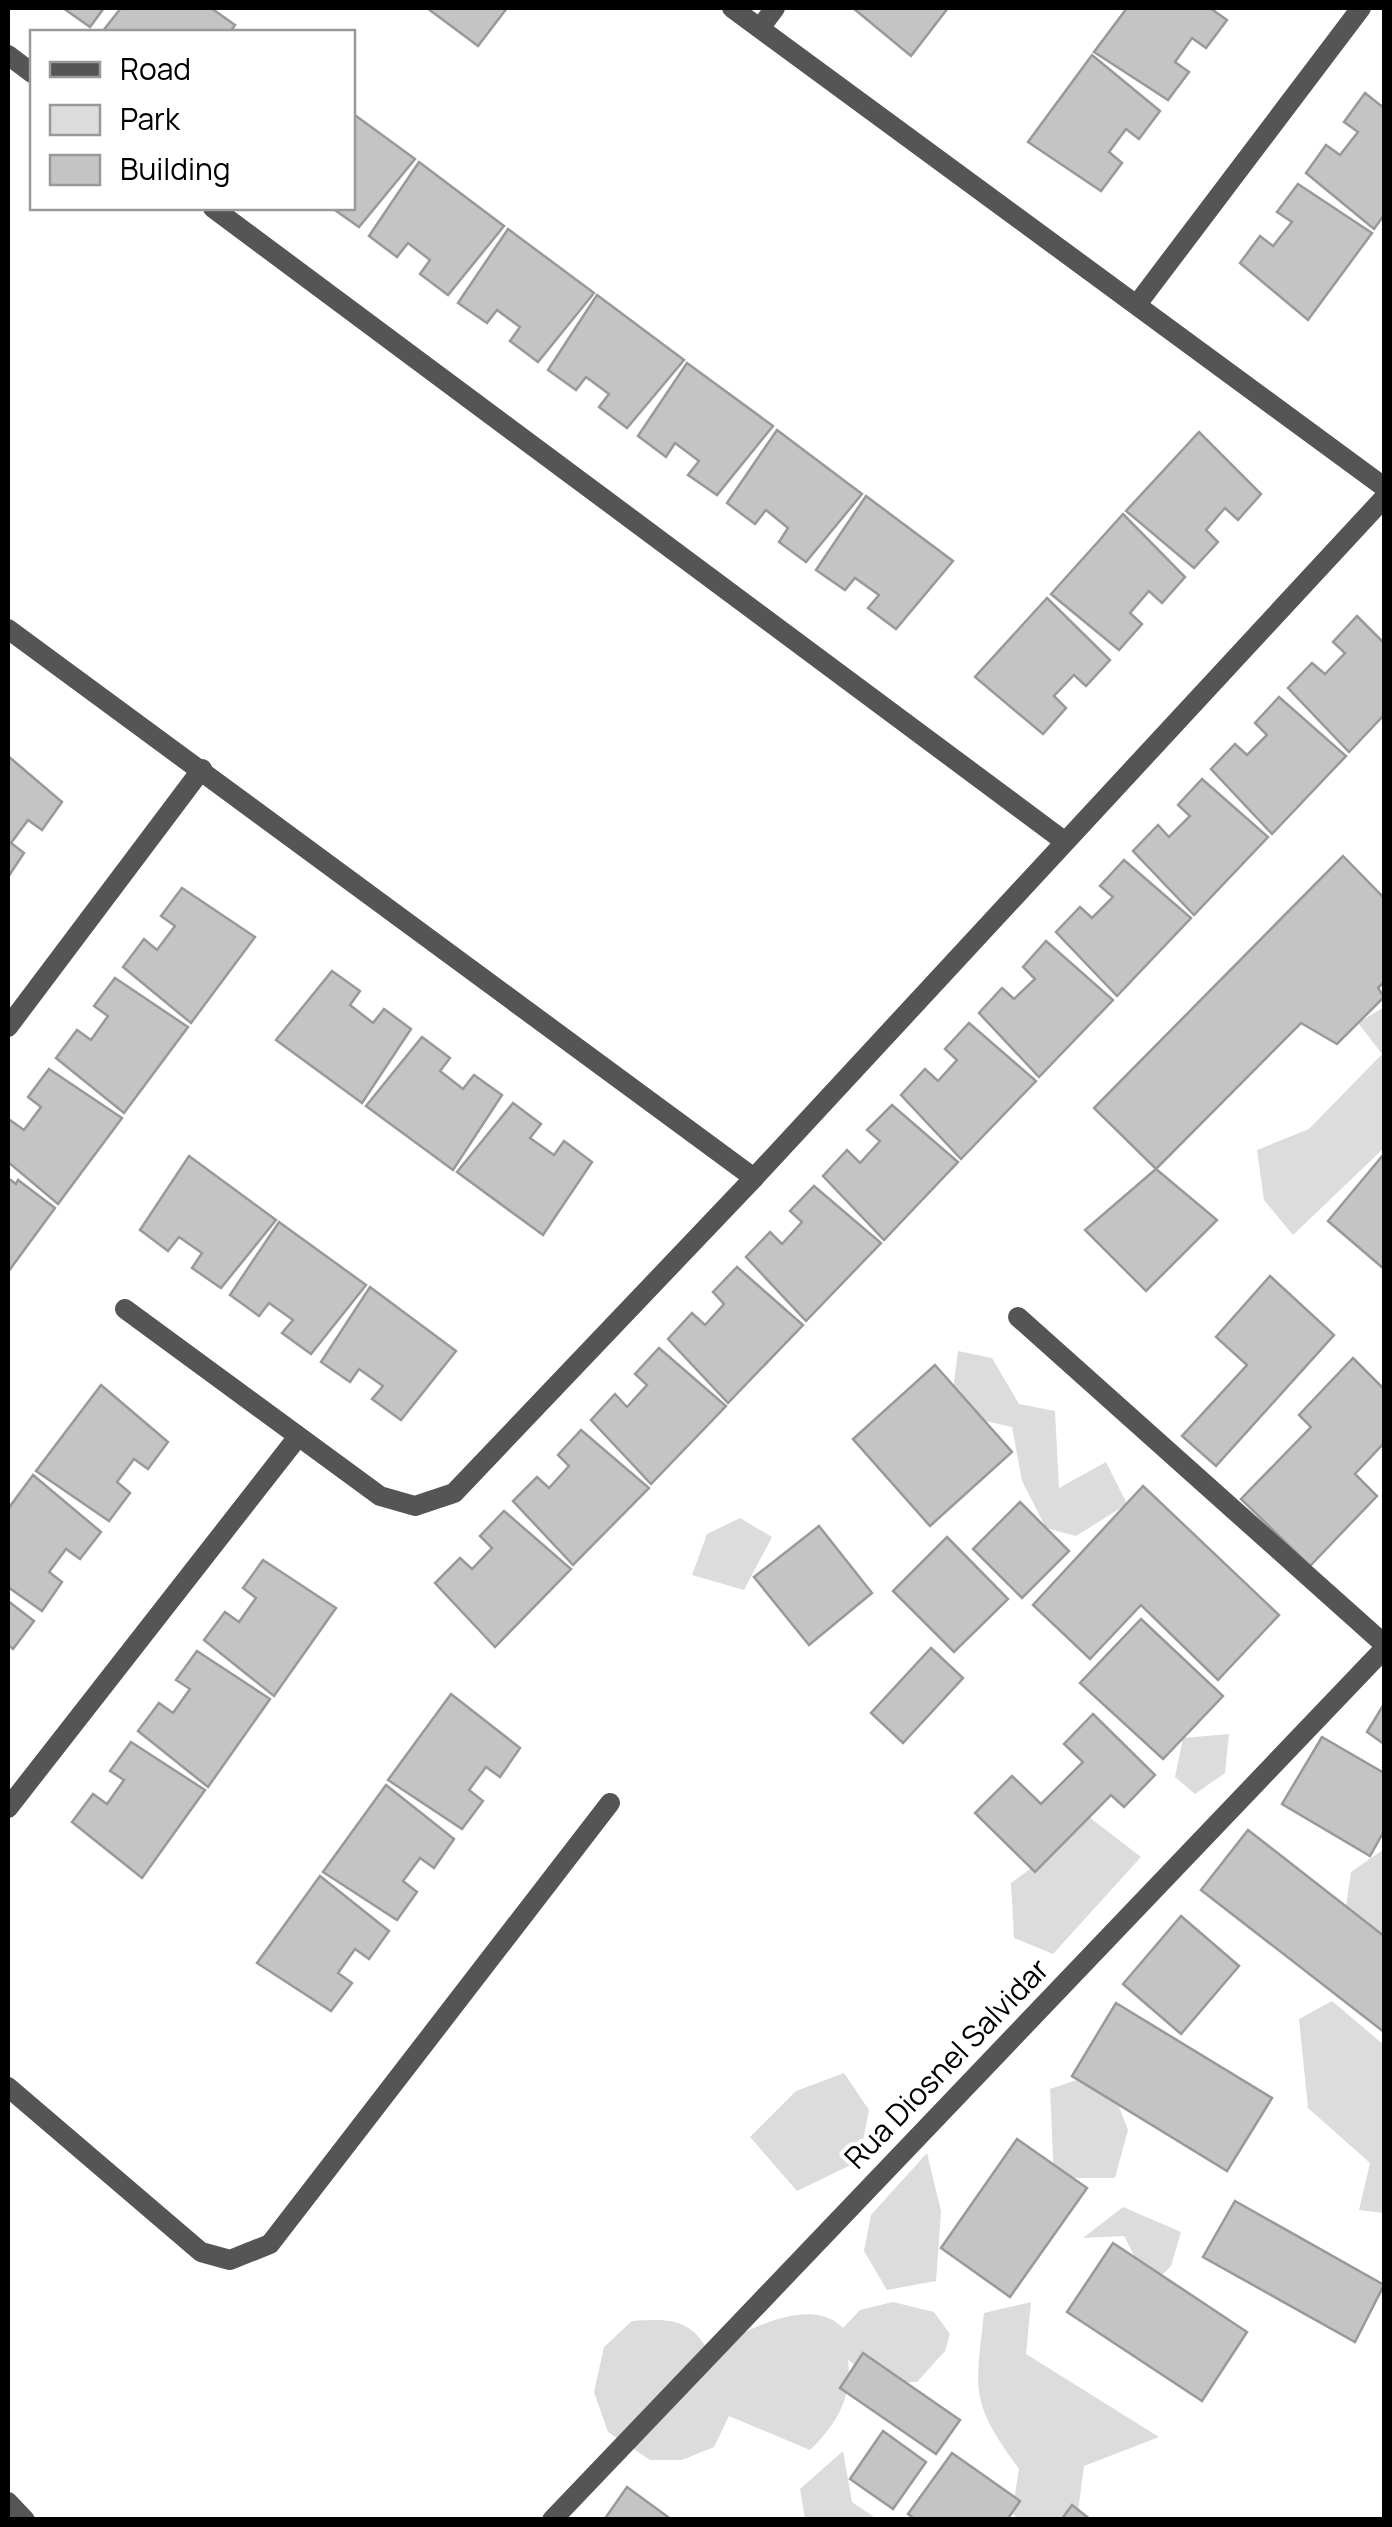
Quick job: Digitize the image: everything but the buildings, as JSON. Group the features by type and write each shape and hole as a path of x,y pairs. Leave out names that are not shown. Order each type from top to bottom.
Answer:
{"street":[{"path":"732,8 1384,487"},
{"path":"760,28 775,8"},
{"path":"1138,303 1361,8"},
{"path":"8,54 30,71"},
{"path":"216,210 1064,841"},
{"path":"124,1309 380,1496 415,1506 454,1493 754,1178 1384,498"},
{"path":"8,628 754,1178"},
{"path":"8,1027 202,769"},
{"path":"1018,1317 1384,1647"},
{"path":"8,1808 297,1438"},
{"name":"Rua Diosnel Salvidar","path":"552,2520 1384,1647"},
{"path":"8,2088 201,2252 230,2260 270,2244 610,1803"},
{"path":"8,2502 25,2520"}],"green space":[{"path":"1384,1007 1384,1148 1293,1235 1264,1200 1257,1150 1309,1129 1382,1054 1358,1023"},
{"path":"958,1351 992,1358 1019,1404 1055,1411 1059,1488 1106,1462 1127,1504 1076,1536 1046,1528 1022,1481 1012,1427 950,1413"},
{"path":"740,1518 772,1537 744,1590 692,1575 707,1534"},
{"path":"1229,1734 1225,1773 1195,1794 1175,1777 1183,1738"},
{"path":"1089,1817 1141,1857 1053,1954 1014,1938 1011,1883 1056,1850"},
{"path":"1384,1849 1384,1942 1372,1943 1344,1920 1351,1872"},
{"path":"1332,2001 1384,2045 1384,2213 1359,2210 1370,2163 1308,2108 1299,2019"},
{"path":"1105,2070 1128,2130 1115,2178 1054,2178 1050,2089"},
{"path":"844,2073 869,2110 859,2161 797,2191 750,2137 796,2091"},
{"path":"927,2153 941,2211 936,2281 887,2290 864,2251 871,2215"},
{"path":"1123,2207 1181,2232 1171,2266 1150,2287 1124,2236 1083,2238"},
{"path":"893,2302 934,2312 950,2334 945,2351 917,2382 883,2383 848,2360 848,2386 841,2410 810,2450 729,2416 714,2447 682,2460 650,2460 608,2432 594,2392 604,2347 632,2321 657,2320 686,2326 709,2352 776,2320 813,2314 829,2318 843,2328 860,2310"},
{"path":"1031,2302 1026,2354 1159,2437 1084,2466 1077,2519 1017,2519 1012,2512 1019,2469 992,2427 980,2396 984,2313"},
{"path":"843,2451 852,2502 877,2519 805,2519 800,2489"}]}
